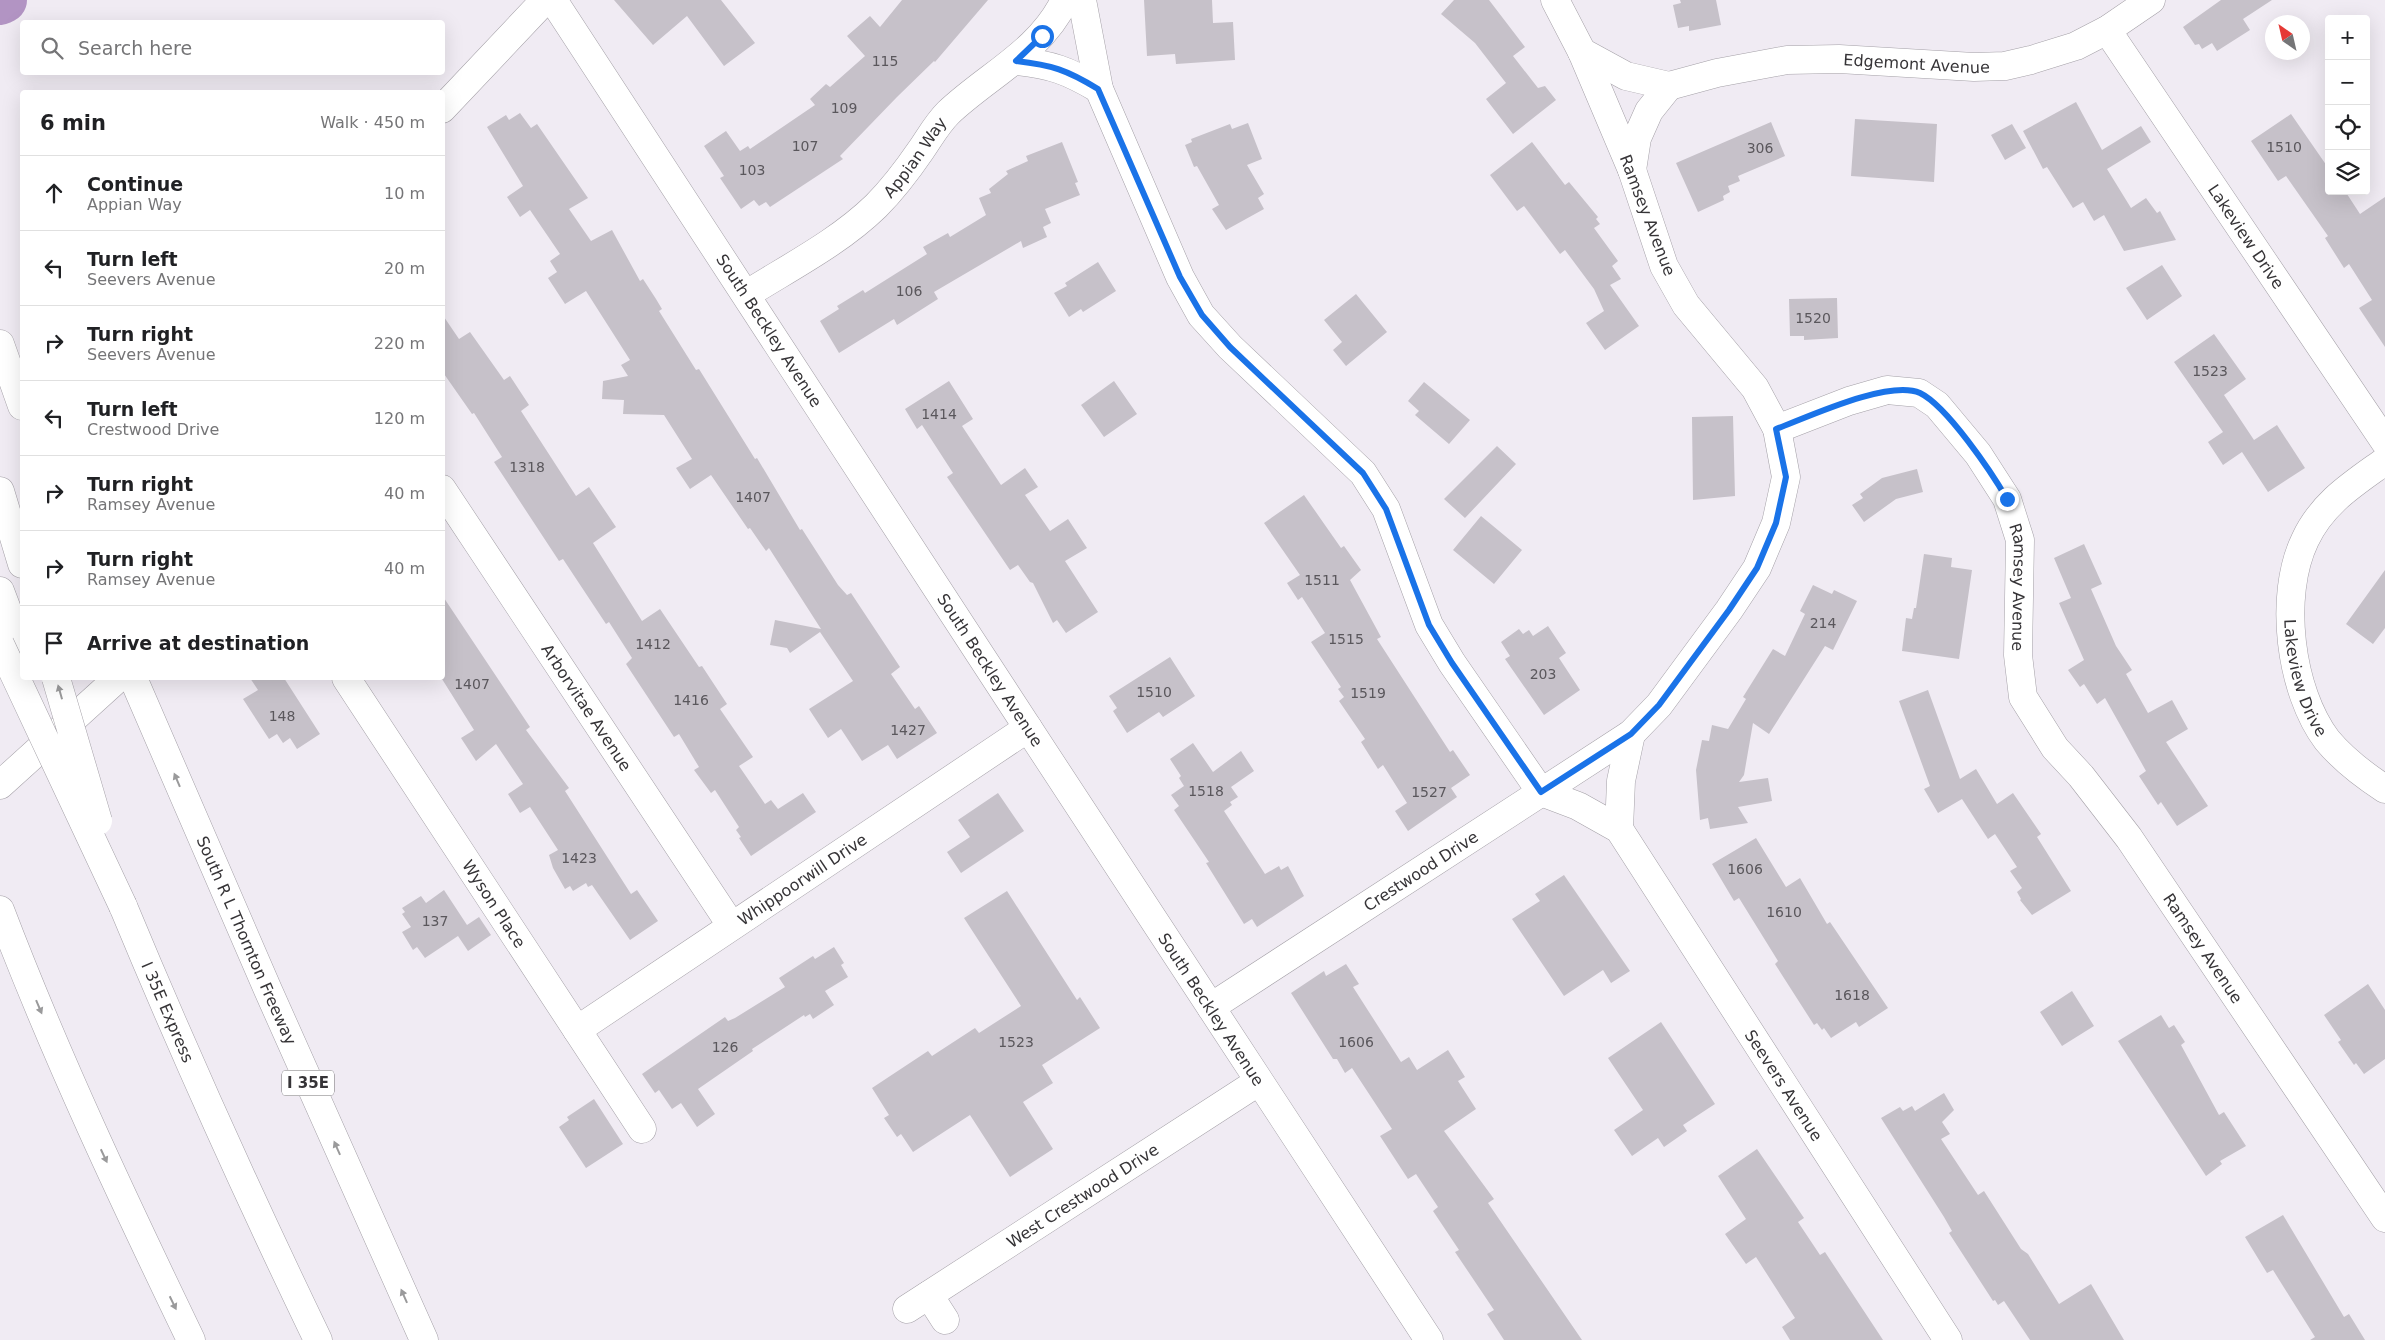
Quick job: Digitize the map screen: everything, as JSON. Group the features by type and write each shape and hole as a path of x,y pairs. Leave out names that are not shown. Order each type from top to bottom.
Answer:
{"main road":[{"path":"445,106 545,0"},
{"name":"South Beckley Avenue","path":"553,0 747,294 1258,1082 1429,1340"},
{"name":"Appian Way","path":"747,294 837,237 876,206 907,170 935,128 948,114 1016,61 1042,36 1065,0"},
{"path":"1082,0 1098,89 1180,277 1202,315 1230,347 1363,473 1386,509 1429,625 1452,663 1541,792"},
{"name":"Ramsey Avenue","path":"1555,0 1582,52 1632,170 1664,266 1686,305 1755,388 1776,429 1887,390 1919,393 1937,405 1978,454 2007,499 2020,540 2018,655 2023,697 2055,748 2080,776 2129,838 2385,1218"},
{"name":"Edgemont Avenue","path":"1582,52 1626,76 1669,86 1717,73 1787,60 1839,59 1974,67 2005,66 2076,46 2107,30 2152,0"},
{"name":"Lakeview Drive","path":"2107,30 2385,442"},
{"path":"1016,61 1047,65 1072,72 1098,89"},
{"path":"1632,170 1636,138 1649,111 1669,86"},
{"path":"0,344 20,400"},
{"name":"Crestwood Drive","path":"1211,1007 1631,734 1659,705 1729,610 1757,568 1776,523 1786,477 1776,429"},
{"name":"Lakeview Drive","path":"2385,461 2336,496 2304,540 2292,577 2290,606 2297,675 2310,710 2328,740 2360,770 2385,789"},
{"path":"0,491 20,557"},
{"name":"Arborvitae Avenue","path":"445,494 732,925"},
{"path":"0,591 20,644"},
{"path":"0,644 123,906"},
{"name":"I 35E Express","path":"35,680 123,906 180,1043 261,1221 318,1340"},
{"path":"57,680 123,906"},
{"path":"0,785 116,680"},
{"name":"South R L Thornton Freeway","path":"134,680 343,1162 424,1340"},
{"name":"Wyson Place","path":"347,680 642,1129"},
{"name":"Whippoorwill Drive","path":"577,1030 1028,728"},
{"path":"1619,829 1621,781 1631,734"},
{"name":"Seevers Avenue","path":"1541,792 1578,806 1619,829 1948,1340"},
{"path":"0,910 20,962 95,1136 191,1340"},
{"name":"West Crestwood Drive","path":"945,1320 918,1302 1258,1082"}],"building":[{"path":"614,0 721,0 755,43 724,66 687,16 653,45"},
{"path":"902,0 988,0 935,62 897,97 840,156 843,159 770,207 766,202 759,206 754,200 741,209 720,178 724,176 704,146 726,131 740,151 748,146 750,149 815,105 810,99 826,84 830,87 865,56 847,36 870,16 880,27"},
{"path":"1144,0 1212,0 1213,23 1233,22 1235,60 1176,64 1175,54 1147,56"},
{"path":"1454,0 1489,0 1525,47 1513,56 1538,88 1545,86 1556,100 1513,134 1486,99 1506,83 1475,43 1441,14"},
{"path":"1680,0 1716,0 1721,25 1689,31 1689,26 1678,28 1673,5 1681,3"},
{"path":"2221,0 2272,0 2243,19 2250,30 2217,51 2212,43 2202,49 2199,44 2195,45 2183,27"},
{"path":"2076,102 2102,150 2141,126 2151,142 2107,169 2131,208 2146,198 2157,213 2160,211 2176,240 2124,251 2104,215 2094,221 2083,202 2073,208 2047,167 2043,169 2023,131"},
{"path":"520,113 531,128 537,124 588,198 569,209 591,241 612,230 640,281 643,279 656,299 662,309 659,311 696,370 699,369 755,459 757,458 800,530 802,529 838,585 847,595 851,593 900,667 891,674 915,709 919,706 937,733 897,759 888,745 862,761 841,729 828,738 809,709 853,681 820,632 790,653 787,648 770,645 775,620 821,629 769,548 766,551 750,528 748,529 711,475 690,489 676,468 692,459 664,415 623,414 624,400 602,399 603,381 628,376 621,365 630,360 586,291 565,304 548,278 557,272 550,261 560,254 530,210 520,217 507,197 523,186 487,127 506,115 509,120"},
{"path":"2291,114 2325,163 2325,195 2348,195 2360,214 2385,197 2385,347 2359,308 2372,300 2349,264 2344,268 2325,238 2328,236 2286,176 2278,181 2251,141"},
{"path":"1855,119 1937,124 1934,182 1851,176"},
{"path":"1771,122 1785,156 1738,176 1740,181 1728,186 1730,192 1723,196 1724,200 1698,212 1676,163"},
{"path":"1248,123 1262,159 1247,165 1264,194 1258,198 1264,209 1226,230 1212,209 1219,205 1197,166 1194,167 1185,145 1192,142 1191,139 1230,124 1232,129"},
{"path":"2012,124 2026,148 2005,160 1991,135"},
{"path":"1062,142 1078,182 1075,183 1080,195 1045,209 1051,223 1043,227 1047,237 1023,248 1021,241 934,292 938,299 897,325 894,319 839,353 820,321 839,309 837,306 863,290 865,293 927,254 923,247 948,233 950,237 986,215 979,198 991,193 989,189 1008,174 1006,171 1028,161 1026,156"},
{"path":"1532,142 1565,185 1569,182 1598,217 1596,219 1600,224 1594,228 1618,261 1612,266 1621,279 1610,285 1639,326 1605,350 1586,323 1604,311 1594,289 1565,250 1560,254 1524,206 1517,211 1490,175"},
{"path":"1098,262 1116,291 1083,312 1081,309 1069,317 1054,293 1067,286 1065,283"},
{"path":"2162,265 2182,296 2147,320 2126,288"},
{"path":"1356,294 1387,332 1346,366 1333,350 1342,342 1324,320"},
{"path":"1837,298 1838,338 1804,340 1804,336 1790,336 1789,299"},
{"path":"445,318 459,339 470,332 504,380 510,376 529,405 521,411 576,496 589,487 616,527 593,543 642,621 660,609 699,667 702,666 727,704 720,709 753,757 739,766 765,804 771,800 778,809 803,793 816,812 751,856 739,838 741,837 736,830 739,827 715,790 711,793 694,770 699,767 679,734 674,737 626,664 632,658 609,622 606,624 563,559 559,561 494,462 502,457 474,413 472,414 445,375"},
{"path":"2214,334 2246,379 2224,395 2254,440 2277,425 2305,468 2268,492 2242,452 2223,465 2208,442 2223,432 2174,362"},
{"path":"949,381 973,419 962,426 1001,485 1025,468 1038,487 1025,495 1050,531 1068,519 1087,548 1065,561 1098,612 1066,633 1057,620 1053,623 1033,583 1030,582 1018,565 1010,570 947,477 953,473 922,425 917,429 905,409"},
{"path":"1114,381 1137,414 1104,437 1081,405"},
{"path":"1424,382 1470,420 1449,444 1415,415 1419,411 1408,401"},
{"path":"1733,416 1735,496 1693,500 1692,417"},
{"path":"1497,446 1516,464 1465,518 1444,499"},
{"path":"1917,469 1923,492 1896,499 1864,522 1852,505 1863,498 1860,494 1882,478"},
{"path":"1304,495 1341,548 1344,546 1361,570 1350,580 1381,637 1377,639 1450,752 1453,750 1470,775 1451,788 1457,797 1408,831 1395,811 1407,803 1383,765 1378,769 1361,742 1365,739 1339,701 1344,697 1338,689 1341,687 1311,642 1325,633 1302,597 1298,600 1287,583 1300,575 1264,523"},
{"path":"1481,516 1522,550 1494,584 1453,550"},
{"path":"2084,544 2102,584 2091,589 2116,646 2132,670 2126,674 2148,713 2172,700 2188,729 2166,742 2208,806 2177,826 2161,802 2158,805 2139,776 2146,771 2105,698 2097,704 2084,684 2080,687 2068,670 2084,660 2059,603 2071,598 2054,558"},
{"path":"1924,554 1952,558 1951,567 1972,570 1959,659 1902,651 1906,618 1912,619 1914,608 1916,608"},
{"path":"2385,570 2385,628 2373,644 2346,624"},
{"path":"1813,585 1832,594 1834,590 1857,601 1833,650 1825,646 1769,734 1753,723 1744,775 1739,782 1768,778 1772,801 1738,807 1748,823 1710,829 1708,818 1700,820 1696,770 1702,740 1709,741 1712,725 1728,729 1746,699 1743,697 1773,649 1785,656 1805,614 1800,611"},
{"path":"445,600 530,727 526,730 569,788 565,791 631,894 637,890 658,921 630,940 592,885 588,887 586,883 573,891 570,886 565,889 553,868 549,855 558,850 530,807 520,813 508,794 523,784 496,744 476,761 461,738 474,730 443,680 445,680"},
{"path":"1548,626 1566,653 1559,658 1580,690 1544,715 1505,659 1510,656 1501,642 1519,629 1523,634 1529,630 1533,636"},
{"path":"1170,657 1195,696 1163,717 1159,712 1127,733 1113,711 1117,708 1109,696"},
{"path":"251,680 285,680 320,734 297,749 290,738 283,743 277,734 269,739 243,699 258,690"},
{"path":"1928,690 1960,779 1976,769 1997,804 2013,793 2041,834 2037,837 2071,891 2032,915 2020,900 2017,892 2022,888 2010,871 2017,867 1995,834 1988,839 1962,799 1938,813 1924,789 1930,786 1899,701"},
{"path":"1193,743 1213,772 1241,751 1254,771 1231,787 1238,797 1230,802 1232,805 1224,811 1265,874 1279,866 1281,870 1288,866 1304,896 1257,927 1252,919 1244,924 1206,863 1209,862 1174,810 1179,806 1171,795 1184,786 1179,778 1181,776 1170,759"},
{"path":"998,793 1024,831 961,873 947,852 970,837 958,820"},
{"path":"1756,838 1786,887 1800,878 1827,924 1830,922 1888,1008 1859,1027 1856,1022 1831,1038 1824,1028 1822,1030 1817,1023 1814,1025 1775,964 1778,961 1739,898 1734,901 1712,864"},
{"path":"1564,875 1630,971 1611,983 1603,970 1564,996 1512,919 1540,901 1535,894"},
{"path":"444,890 467,925 479,917 491,935 468,951 458,936 425,958 417,947 413,950 402,932 411,927 402,914 405,912 402,908 421,896 426,903"},
{"path":"1007,891 1077,1000 1080,997 1100,1028 1042,1065 1053,1083 1023,1102 1053,1149 1010,1177 970,1115 913,1152 901,1134 897,1137 884,1118 889,1115 872,1088 928,1051 932,1056 975,1028 979,1033 1021,1006 964,918"},
{"path":"834,947 844,963 841,965 848,977 825,991 834,1005 813,1019 810,1014 805,1017 804,1015 752,1049 753,1051 698,1089 715,1114 697,1127 681,1103 672,1109 659,1090 655,1093 642,1074 725,1017 728,1021 735,1018 785,987 779,978 813,956 815,959"},
{"path":"1346,964 1359,984 1353,987 1401,1062 1409,1057 1417,1070 1448,1050 1465,1077 1458,1081 1476,1109 1444,1131 1494,1199 1488,1203 1582,1340 1504,1340 1487,1314 1494,1310 1455,1252 1459,1250 1433,1211 1438,1207 1416,1174 1408,1179 1380,1136 1392,1129 1352,1068 1345,1073 1337,1059 1333,1059 1291,993 1324,971 1326,976"},
{"path":"2368,984 2385,1010 2385,1059 2364,1074 2356,1063 2354,1065 2338,1042 2341,1040 2324,1015"},
{"path":"2072,991 2094,1026 2062,1046 2040,1012"},
{"path":"2161,1015 2169,1028 2174,1025 2185,1042 2181,1045 2219,1115 2224,1112 2246,1146 2220,1161 2222,1164 2206,1176 2118,1041"},
{"path":"1661,1022 1715,1104 1683,1125 1687,1131 1664,1147 1658,1138 1632,1156 1614,1130 1643,1110 1608,1058"},
{"path":"1944,1093 1954,1110 1942,1122 1950,1134 1941,1139 1978,1195 1984,1191 2021,1249 2028,1254 2059,1304 2091,1284 2124,1340 2030,1340 2004,1301 1998,1305 1995,1300 1993,1301 1949,1233 1952,1231 1944,1217 1881,1118 1900,1107 1903,1111 1912,1106 1915,1111"},
{"path":"594,1099 623,1144 586,1168 559,1127 569,1120 567,1117"},
{"path":"1757,1149 1804,1218 1798,1222 1820,1255 1825,1252 1883,1340 1790,1340 1782,1327 1795,1318 1756,1257 1746,1264 1725,1234 1746,1219 1718,1176"},
{"path":"2283,1215 2344,1317 2349,1314 2365,1340 2310,1340 2315,1337 2273,1270 2267,1273 2245,1237"}],"waterway":[{"path":"0,2 4,0"}],"route":[{"path":"1042,36 1016,61 1047,65 1072,72 1098,89 1180,277 1202,315 1230,347 1363,473 1386,509 1429,625 1452,663 1541,792 1631,734 1659,705 1729,610 1757,568 1776,523 1786,477 1776,429 1887,390 1919,393 1937,405 1978,454 2007,499"}]}
